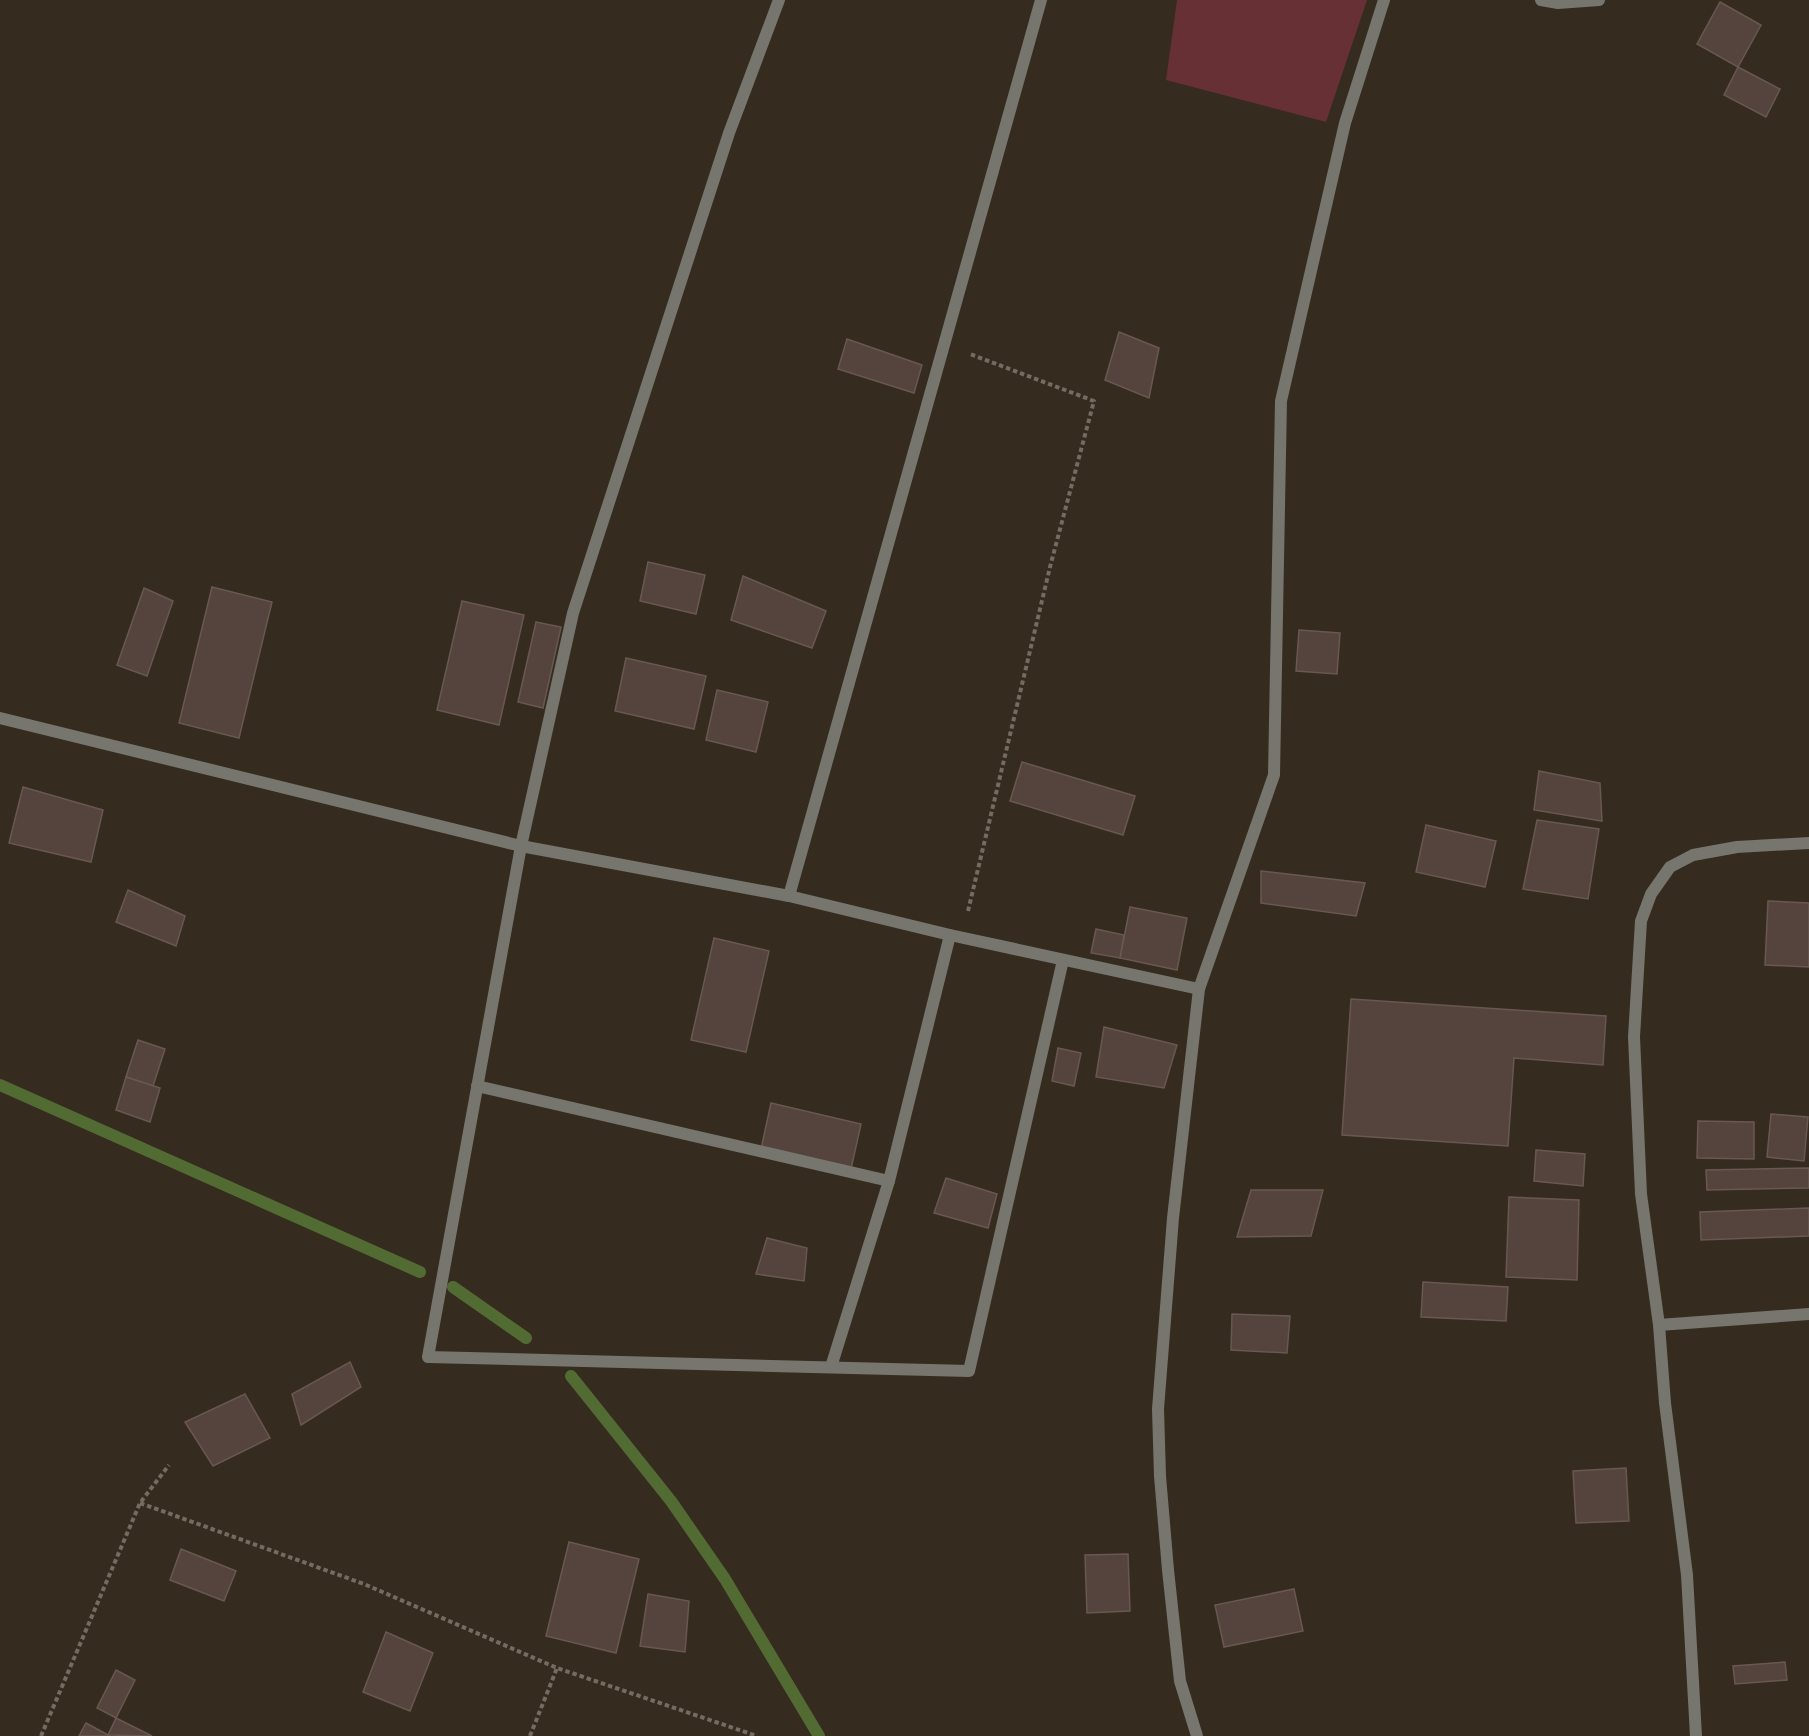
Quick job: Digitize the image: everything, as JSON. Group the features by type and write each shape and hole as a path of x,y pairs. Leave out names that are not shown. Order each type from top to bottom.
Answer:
{"street":[{"path":"779,0 729,133 573,613 521,846 428,1357 969,1371 1063,960"},
{"path":"789,896 1041,0"},
{"path":"1197,1736 1180,1681 1165,1535 1158,1408 1173,1218 1199,989 1274,775 1281,401 1345,123 1384,0"},
{"path":"1541,0 1558,3 1599,0"},
{"path":"0,718 521,846 789,896 956,937 1199,989"},
{"path":"1696,1736 1687,1575 1665,1403 1659,1325 1641,1194 1634,1037 1641,921 1651,894 1670,867 1693,855 1737,847 1809,843"},
{"path":"831,1367 889,1181 956,937"},
{"path":"477,1086 889,1181"},
{"path":"1659,1325 1809,1314"}],"path":[{"path":"944,345 1094,401 956,937"},
{"path":"41,1736 140,1503 169,1465"},
{"path":"140,1503 364,1584 557,1668 757,1736"},
{"path":"530,1736 557,1668"}],"shaded area":[{"path":"1177,0 1367,0 1326,122 1166,80"}],"building":[{"path":"1720,2 1761,25 1738,67 1697,44"},
{"path":"1738,67 1780,89 1766,117 1724,95"},
{"path":"1119,332 1159,348 1149,398 1105,380"},
{"path":"847,339 922,365 914,393 838,369"},
{"path":"648,562 705,575 696,614 640,601"},
{"path":"743,576 826,611 812,648 731,620"},
{"path":"212,587 272,602 239,738 179,723"},
{"path":"144,588 173,601 147,676 117,665"},
{"path":"462,601 524,615 499,725 437,710"},
{"path":"536,622 561,627 543,708 518,702"},
{"path":"1299,630 1340,633 1337,674 1296,671"},
{"path":"626,658 706,676 694,729 615,711"},
{"path":"717,690 768,702 756,752 706,740"},
{"path":"1022,762 1135,796 1123,835 1010,801"},
{"path":"1539,771 1600,783 1602,821 1534,810"},
{"path":"23,787 103,810 91,862 9,843"},
{"path":"1537,820 1599,829 1588,899 1523,889"},
{"path":"1426,825 1496,841 1485,887 1416,872"},
{"path":"1261,871 1365,883 1356,916 1261,903"},
{"path":"128,890 185,916 176,946 116,922"},
{"path":"1768,901 1809,903 1809,967 1765,965"},
{"path":"1130,907 1187,918 1177,970 1120,958"},
{"path":"1096,929 1124,935 1120,958 1091,953"},
{"path":"714,938 769,951 746,1052 691,1040"},
{"path":"1351,999 1606,1016 1603,1065 1514,1058 1508,1146 1342,1135"},
{"path":"1104,1027 1177,1045 1164,1088 1096,1077"},
{"path":"138,1040 165,1049 153,1086 126,1077"},
{"path":"1058,1048 1081,1053 1074,1086 1052,1081"},
{"path":"126,1077 160,1088 150,1122 116,1110"},
{"path":"771,1103 861,1124 851,1169 761,1149"},
{"path":"1771,1114 1808,1117 1804,1161 1767,1157"},
{"path":"1698,1121 1754,1122 1754,1159 1697,1158"},
{"path":"1536,1150 1585,1154 1583,1186 1534,1181"},
{"path":"1809,1168 1809,1188 1707,1190 1706,1170"},
{"path":"946,1178 997,1194 988,1228 934,1213"},
{"path":"1251,1190 1323,1190 1311,1236 1237,1237"},
{"path":"1509,1197 1579,1200 1577,1280 1506,1277"},
{"path":"1809,1208 1809,1236 1701,1240 1700,1212"},
{"path":"767,1238 807,1248 804,1281 756,1274"},
{"path":"1423,1282 1508,1287 1506,1321 1421,1317"},
{"path":"1232,1314 1290,1316 1287,1353 1231,1350"},
{"path":"350,1362 361,1387 301,1425 292,1394"},
{"path":"245,1394 270,1438 213,1466 185,1422"},
{"path":"1626,1468 1629,1521 1576,1523 1573,1471"},
{"path":"569,1542 639,1559 616,1653 546,1636"},
{"path":"181,1549 236,1571 224,1601 170,1580"},
{"path":"1128,1554 1130,1611 1087,1613 1085,1555"},
{"path":"1294,1589 1303,1631 1224,1647 1215,1605"},
{"path":"648,1594 689,1601 685,1652 640,1646"},
{"path":"386,1632 433,1653 410,1711 363,1692"},
{"path":"1785,1662 1787,1680 1735,1684 1733,1666"},
{"path":"116,1670 135,1680 116,1718 97,1708"},
{"path":"116,1718 152,1736 108,1735"},
{"path":"86,1723 108,1735 111,1736 79,1736"}],"waterway":[{"path":"0,1085 420,1272"},
{"path":"453,1287 526,1338"},
{"path":"571,1376 671,1501 725,1579 819,1736"}]}
